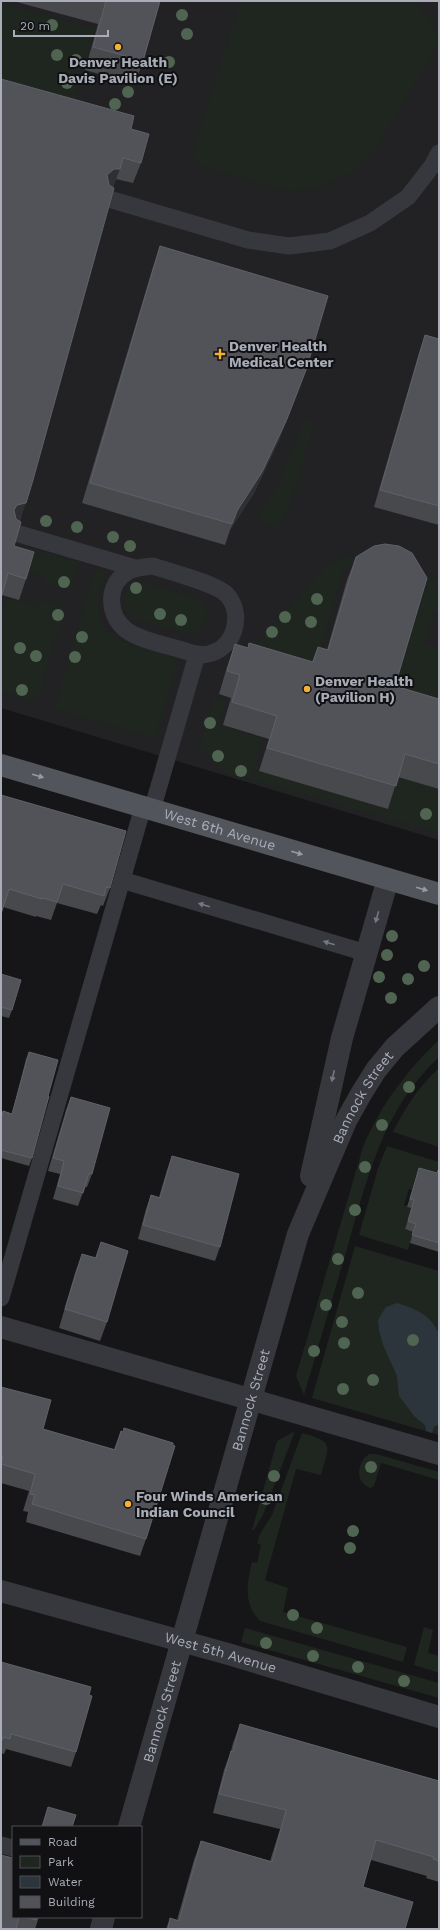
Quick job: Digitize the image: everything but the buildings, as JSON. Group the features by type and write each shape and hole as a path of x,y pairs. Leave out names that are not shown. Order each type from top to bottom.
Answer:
{"main road":[{"name":"West 6th Avenue","path":"1,765 439,894"}],"street":[{"path":"298,1234 342,1038 388,879"},
{"name":"Bannock Street","path":"129,1826 298,1234 346,1121 361,1094 376,1070 394,1047 439,1007"},
{"path":"1,1327 439,1454"},
{"name":"West 5th Avenue","path":"1,1591 182,1641 439,1718"},
{"path":"101,1929 104,1918"}],"lane":[{"path":"109,199 248,240 289,246 330,241 370,223 408,197 432,166 439,152"},
{"path":"16,533 135,568"},
{"path":"153,566 219,588 228,596 234,606 236,618 234,630 229,641 220,649 212,653 197,655 137,636 127,631 118,623 113,613 111,602 113,590 119,579 128,571 135,568 153,566"},
{"path":"1,1298 122,880 148,809 197,655"},
{"path":"122,880 366,953"},
{"path":"1,1845 12,1848"}],"shaded area":[{"name":"Denver Health Medical Center","path":"1,1 439,1 439,840 1,708"}],"green space":[{"path":"240,1 415,1 439,33 439,43 375,151 349,174 322,187 293,191 280,189 207,168 194,162 193,152"},
{"path":"1,3 95,29 72,113 1,93"},
{"path":"304,420 315,422 289,508 278,530 257,520 279,483"},
{"path":"18,545 78,562 71,590 44,582 46,576 12,566"},
{"path":"341,556 361,559 349,568 344,569 315,669 241,662 325,567"},
{"path":"95,568 107,571 98,601 99,613 106,631 121,641 170,655 177,664 155,738 54,709"},
{"path":"426,577 439,581 439,612 434,611 425,644 439,648 439,688 431,716 390,704"},
{"path":"141,583 181,593 201,602 205,607 207,616 206,622 201,630 196,633 186,634 134,619 125,609 123,604 129,589"},
{"path":"6,598 39,607 42,600 65,607 37,702 1,691 1,615"},
{"path":"214,697 226,701 219,725 263,738 251,780 221,771 208,754 198,751"},
{"path":"257,769 387,807 396,777 439,789 439,833 253,780"},
{"path":"439,1040 439,1057 403,1100 379,1147 361,1199 304,1395 296,1376 363,1147 378,1117 395,1089 405,1076"},
{"path":"439,1068 439,1147 393,1132 402,1114 413,1098 425,1082"},
{"path":"387,1146 439,1162 439,1174 416,1176 412,1190 409,1189 404,1205 412,1208 405,1229 413,1232 408,1250 359,1235 378,1168"},
{"path":"355,1246 439,1271 439,1435 312,1398"},
{"path":"295,1431 263,1515 254,1530 252,1530 277,1441"},
{"path":"302,1433 313,1436 325,1442 327,1446 326,1457 321,1475 296,1469 265,1580 288,1588 283,1612 407,1647 403,1662 260,1621 251,1608 248,1585 252,1562 257,1563 261,1545 257,1543 260,1534 272,1515"},
{"path":"369,1454 376,1454 439,1472 439,1480 381,1463 374,1486 371,1488 362,1482 359,1472 362,1462"},
{"path":"424,1627 433,1630 428,1653 439,1656 439,1673 414,1665"},
{"path":"245,1628 439,1683 439,1698 241,1642"}],"water":[{"path":"397,1303 416,1310 426,1316 438,1332 439,1424 434,1427 432,1433 426,1431 425,1425 414,1416 399,1396 397,1376 383,1345 378,1320 386,1307"}],"place":[{"name":"Denver Health Davis Pavilion (E)","path":"118,47"},
{"name":"Denver Health Medical Center","path":"220,354"},
{"name":"Denver Health (Pavilion H)","path":"307,689"},
{"name":"Four Winds American Indian Council","path":"128,1504"}]}
